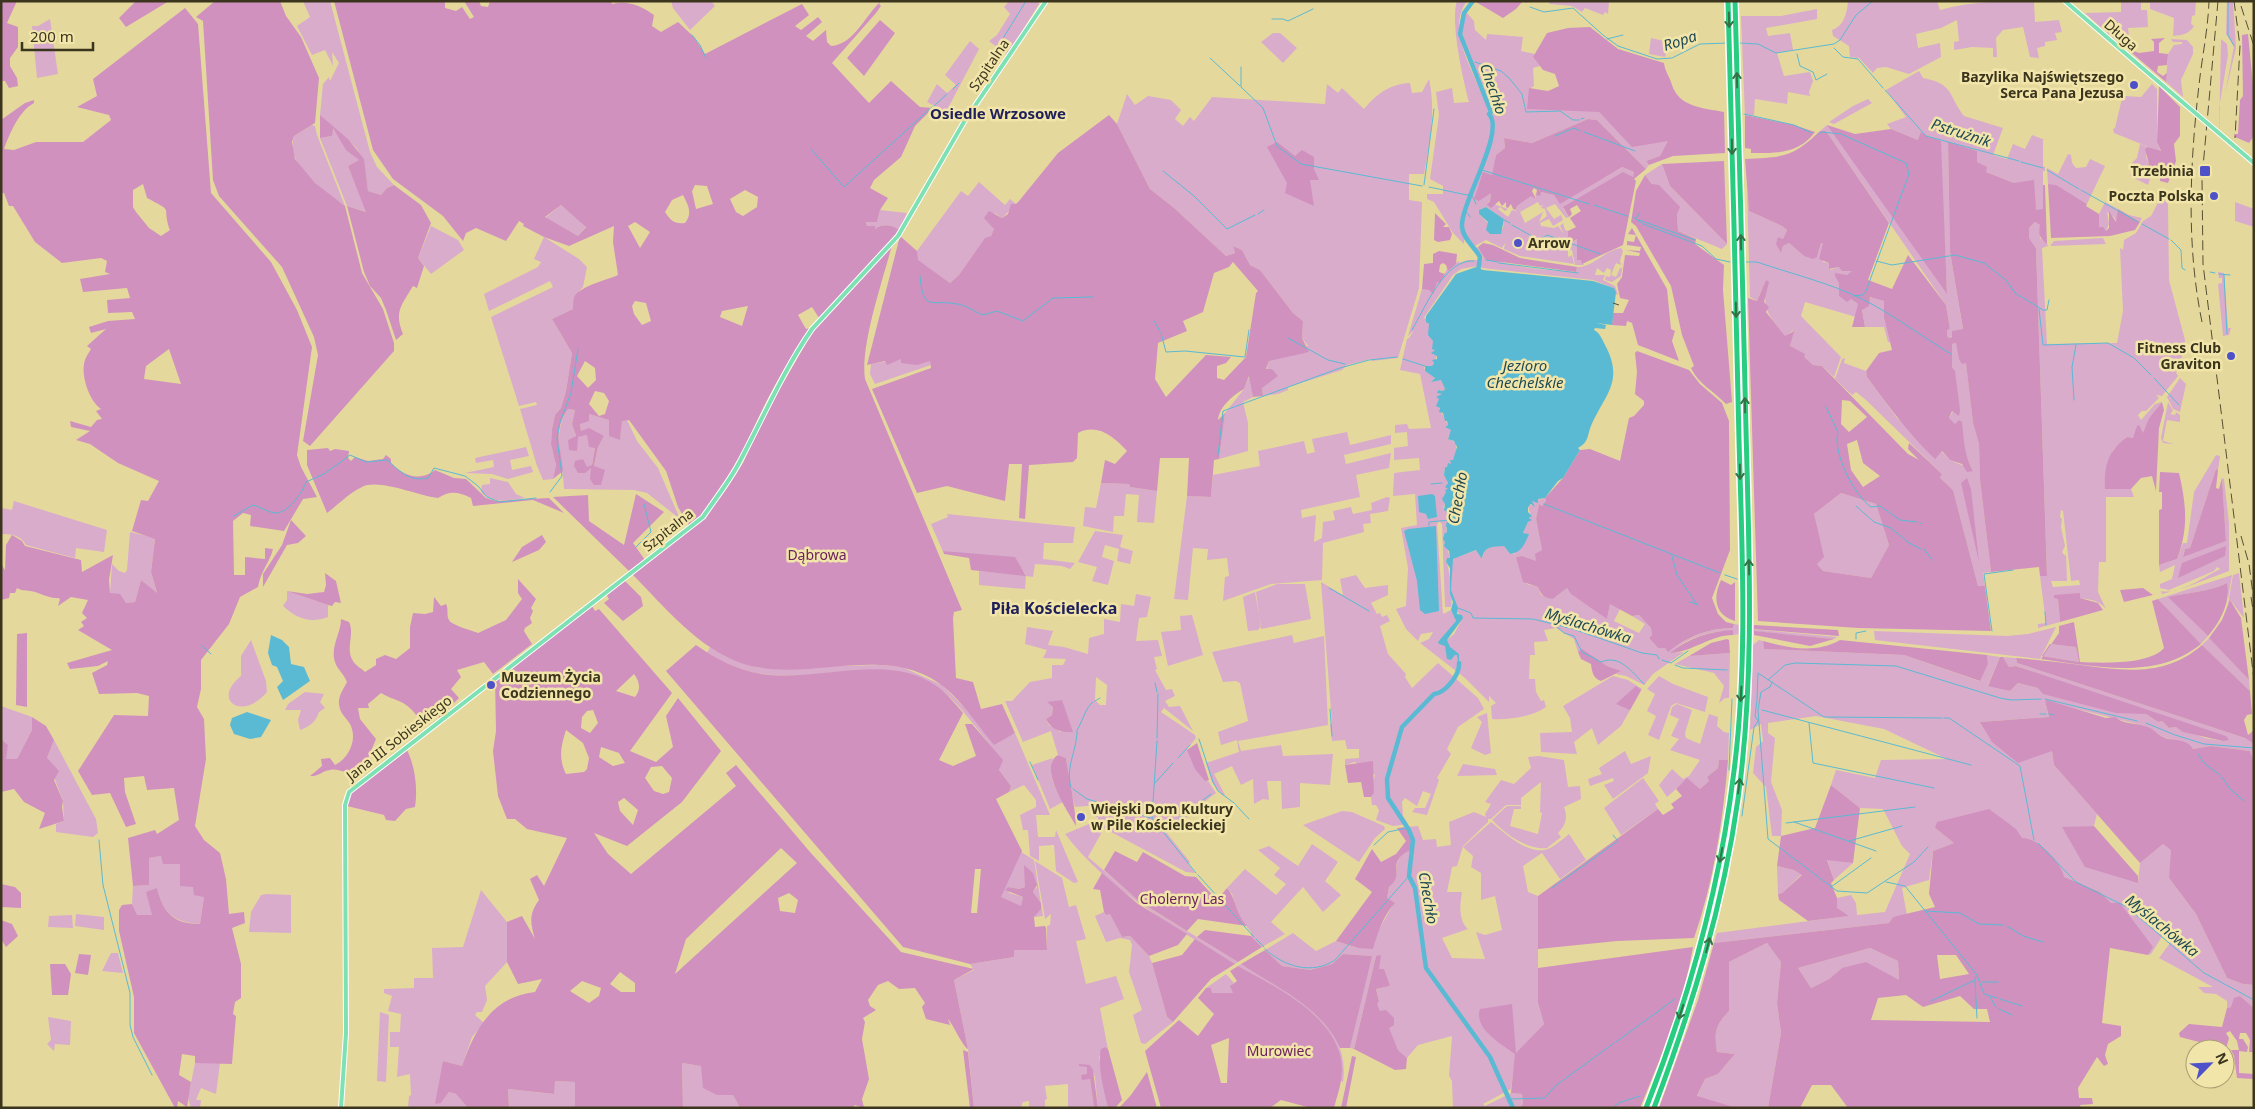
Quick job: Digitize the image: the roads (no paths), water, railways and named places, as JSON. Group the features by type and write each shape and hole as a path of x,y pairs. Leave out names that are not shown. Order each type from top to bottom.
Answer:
{"highway":[{"path":"1646,1108 1687,993 1716,882 1735,764 1743,645 1743,616 1728,1"},
{"path":"1654,1108 1695,990 1725,874 1743,755 1750,616 1735,1"}],"main road":[{"name":"Szpitalna","path":"1038,10 1042,1"},
{"name":"Szpitalna","path":"619,582 703,517 740,462 779,382 812,328 898,236 954,138 1038,10 1046,1"},
{"name":"Długa","path":"2065,1 2254,163"},
{"name":"Jana III Sobieskiego","path":"341,1108 346,1032 345,805 349,792 619,582"}],"water":[{"path":"1486,207 1504,219 1501,234 1490,234 1486,230 1488,222 1479,214 1479,210"},
{"name":"Jezioro Chechelskie","path":"1476,267 1483,270 1593,281 1614,288 1616,292 1612,325 1596,323 1606,325 1605,329 1595,328 1594,330 1601,336 1611,358 1613,379 1586,441 1578,448 1580,450 1563,478 1558,481 1545,498 1538,499 1538,503 1532,501 1535,507 1531,504 1528,507 1528,512 1532,516 1529,518 1532,520 1528,522 1523,533 1529,534 1520,549 1510,554 1504,546 1493,547 1485,551 1482,559 1476,550 1453,559 1451,590 1458,608 1457,614 1462,615 1463,618 1447,640 1450,647 1459,654 1459,668 1457,655 1451,660 1447,659 1445,646 1438,642 1456,621 1451,610 1453,602 1450,594 1450,568 1446,562 1447,558 1450,558 1449,551 1444,546 1445,542 1443,539 1444,534 1447,532 1446,524 1451,517 1447,516 1448,513 1444,510 1445,504 1442,499 1446,492 1445,490 1448,489 1445,487 1448,483 1444,475 1445,467 1447,467 1448,463 1451,464 1450,460 1453,460 1457,447 1454,441 1448,439 1451,430 1445,427 1448,425 1447,421 1445,421 1443,413 1439,412 1440,408 1436,406 1439,399 1436,397 1442,394 1437,393 1438,390 1443,391 1445,389 1441,380 1431,382 1435,378 1425,371 1425,366 1432,366 1434,363 1432,360 1437,359 1437,356 1431,353 1435,350 1432,349 1433,341 1428,335 1429,324 1426,322 1426,316 1456,274"},
{"path":"1432,494 1435,496 1437,517 1428,519 1426,514 1419,512 1418,496"},
{"path":"1436,526 1439,611 1425,614 1420,610 1417,581 1404,531"},
{"path":"271,635 282,640 289,647 291,664 304,667 310,681 283,700 277,687 283,681 277,667 272,665 268,653"},
{"path":"247,712 271,720 261,737 250,739 234,734 230,725 232,718"}],"waterway":[{"path":"997,48 1026,1"},
{"name":"Chechło","path":"1473,1 1464,13 1460,34 1491,112 1489,114 1493,123 1492,136 1487,152 1463,216 1463,231 1480,257 1478,272"},
{"name":"Ropa","path":"1739,43 1758,44 1776,53 1834,44 1840,40 1856,15 1873,1"},
{"name":"Ropa","path":"2228,1 2228,35 2234,46"},
{"name":"Ropa","path":"1530,7 1544,12 1573,8 1618,46 1657,59 1672,58 1700,44 1728,43"},
{"path":"1272,19 1288,21 1313,9"},
{"path":"692,35 700,45 706,58"},
{"path":"1607,39 1623,35"},
{"name":"Pstrużnik","path":"1834,48 1843,57 1858,59 1883,88"},
{"path":"1797,54 1800,66 1813,72 1816,80 1827,74"},
{"path":"1210,58 1240,86"},
{"path":"1475,62 1501,71 1509,78 1522,94 1526,112 1560,111 1573,120 1579,120"},
{"path":"1241,67 1241,87 1263,108 1277,146 1301,164 1422,186"},
{"path":"953,89 959,83"},
{"name":"Pstrużnik","path":"1885,90 1926,136 2019,161"},
{"path":"934,106 947,94"},
{"path":"811,149 844,187 932,107"},
{"path":"1424,185 1434,109"},
{"path":"1744,114 1794,125 1812,133"},
{"path":"1555,136 1574,128 1580,131"},
{"path":"1584,132 1635,151"},
{"path":"1819,134 1822,132 1841,134 1906,163 1909,174 1866,291 1863,295 1854,296"},
{"name":"Pstrużnik","path":"2021,162 2043,168"},
{"path":"1482,170 1589,204"},
{"name":"Pstrużnik","path":"2047,170 2079,189"},
{"path":"1163,171 1194,196 1227,229 1255,215"},
{"path":"1429,187 1467,195 1472,193"},
{"name":"Pstrużnik","path":"2081,190 2138,222"},
{"name":"Chechło","path":"1472,195 1476,204"},
{"path":"1594,205 1627,216"},
{"path":"1258,214 1264,210"},
{"path":"1636,218 1640,213"},
{"path":"1633,217 1643,224 1702,246 1716,259 1730,262"},
{"path":"1504,220 1510,223"},
{"path":"1639,220 1695,240"},
{"name":"Pstrużnik","path":"2142,224 2169,239"},
{"path":"1512,225 1539,240 1547,235 1600,254"},
{"name":"Pstrużnik","path":"2171,240 2181,250 2182,268 2185,270"},
{"path":"1876,261 1892,265 1955,255 1984,263 2006,280 2015,293 2043,310 2047,310 2049,300"},
{"path":"1486,260 1498,262"},
{"path":"1412,330 1437,286 1445,276 1454,267 1464,262 1474,261"},
{"path":"1746,262 1757,262 1850,293 1885,312 1951,354"},
{"path":"1499,263 1578,273"},
{"name":"Pstrużnik","path":"2210,272 2215,273"},
{"name":"Pstrużnik","path":"2219,274 2230,275"},
{"path":"2224,275 2227,334"},
{"path":"920,276 923,295 930,302 960,305 983,315 997,311 1023,321 1053,298 1093,297"},
{"path":"2039,309 2043,345 2108,343 2134,358 2151,375"},
{"path":"1154,321 1160,331"},
{"path":"1161,333 1166,352 1185,351 1245,357 1249,330"},
{"path":"1288,338 1328,360 1345,364"},
{"path":"2074,400 2072,367 2076,345"},
{"path":"550,492 562,476 557,438 560,422 571,393 578,349"},
{"path":"1218,455 1223,411 1340,368 1369,360 1397,357"},
{"path":"1403,359 1425,366"},
{"path":"2154,378 2179,405"},
{"path":"1826,407 1838,432 1838,451 1846,473 1858,494 1871,507 1880,506 1900,520 1917,522"},
{"path":"234,516 253,505 274,513 285,510 302,491 306,482 324,474 350,455 366,462 387,460 406,475 416,479 428,478 434,468 465,476 478,486 487,497 500,502 536,498"},
{"path":"1431,484 1442,483"},
{"path":"636,547 651,532 644,504"},
{"path":"1544,504 1720,573"},
{"path":"1856,506 1874,522 1891,528 1909,543 1921,549"},
{"path":"1429,526 1429,522 1450,520"},
{"path":"690,530 694,527"},
{"path":"678,539 687,532"},
{"path":"1924,549 1932,560"},
{"path":"1672,556 1677,575 1698,606"},
{"path":"1992,631 1984,574 2013,570"},
{"path":"1725,575 1737,579"},
{"path":"1329,588 1369,611"},
{"path":"1689,602 1697,604"},
{"name":"Myślachówka","path":"1458,608 1471,613 1473,618 1533,619 1573,629 1642,653 1657,655 1659,659"},
{"path":"2045,612 2046,625"},
{"path":"1557,627 1564,633 1574,636 1582,652 1601,662 1608,660 1620,662 1644,684"},
{"path":"1856,639 1856,633 1866,631"},
{"path":"201,645 211,654"},
{"path":"1662,660 1671,663 1688,651"},
{"name":"Chechło","path":"1459,663 1459,668 1451,683 1443,690 1434,694 1402,727 1387,779 1388,798 1409,830 1413,840 1409,876 1415,888 1426,968 1490,1057 1513,1108"},
{"path":"1768,680 1785,665 1795,663 1896,666 2000,698 2011,700 2041,699"},
{"name":"Myślachówka","path":"1675,665 1683,668 1727,670"},
{"name":"Myślachówka","path":"1758,673 1824,717 1942,718"},
{"path":"1757,699 1758,674"},
{"path":"1772,682 1770,687 1761,692 1758,710 1768,839 1837,891 1867,893 1914,862 1928,847"},
{"path":"1155,683 1157,692"},
{"path":"1157,738 1158,694"},
{"path":"1095,701 1100,698"},
{"path":"1729,770 1732,699"},
{"path":"2045,699 2137,721"},
{"path":"1742,816 1754,727 1758,721 1755,716 1757,700"},
{"path":"1077,730 1093,702"},
{"path":"1330,709 1332,736"},
{"path":"1762,710 1971,765"},
{"path":"2040,714 2046,714"},
{"path":"2049,714 2054,715"},
{"name":"Myślachówka","path":"1944,718 1949,718 2020,766 2034,840"},
{"path":"1809,723 1813,763 1934,788"},
{"path":"2146,723 2204,744 2254,748"},
{"path":"1071,787 1069,773 1077,731"},
{"path":"1199,739 1213,782 1218,791 1234,803 1249,819"},
{"path":"1157,741 1152,818 1196,873"},
{"path":"1178,758 1190,745"},
{"path":"2198,754 2204,763 2220,775"},
{"path":"1030,762 1038,780"},
{"path":"1155,783 1173,763"},
{"path":"2222,777 2230,789 2244,801"},
{"path":"1073,789 1087,799 1151,818"},
{"path":"1199,803 1211,794"},
{"path":"1786,823 1915,807"},
{"path":"1179,818 1191,809"},
{"path":"1163,830 1176,820"},
{"path":"1794,822 1876,851"},
{"path":"1849,841 1902,826"},
{"path":"1374,845 1388,832 1407,828"},
{"path":"1552,888 1618,841 1613,835"},
{"path":"99,840 103,885 130,993 130,1025 133,1037 152,1075"},
{"name":"Myślachówka","path":"2038,843 2076,882 2127,907 2204,973 2254,1000"},
{"path":"1831,887 1871,858"},
{"path":"1198,875 1254,937"},
{"path":"1265,949 1281,960 1299,967 1308,968 1326,965 1335,960 1409,876"},
{"path":"1886,882 1905,886 1977,975 1984,994 1997,998"},
{"path":"1925,911 1960,913 1979,924 2003,925"},
{"path":"2007,926 2023,936 2043,942"},
{"path":"1256,939 1264,947"},
{"path":"1931,1001 1975,980 1976,976"},
{"path":"1975,981 1977,1018"},
{"path":"1982,982 1998,982"},
{"path":"1990,997 1996,1007"},
{"path":"1616,1042 1675,999"},
{"path":"2000,999 2022,1006"},
{"path":"1999,1009 2012,1015"},
{"path":"1509,1099 1545,1098 1554,1087 1614,1043"},
{"path":"1613,1108 1618,1103 1640,1096"}],"railway":[{"path":"2202,322 2194,263 2191,204 2193,144 2209,1"},
{"path":"2218,1 2202,178 2203,264 2254,680"},
{"path":"2234,1 2240,46 2235,138"},
{"path":"2241,6 2254,46"},
{"path":"1613,303 1619,305"},
{"path":"2241,536 2249,564 2254,602"},
{"path":"2251,597 2254,616"}],"place":[{"name":"Bazylika Najświętszego Serca Pana Jezusa","path":"2134,85"},
{"name":"Trzebinia","path":"2205,171"},
{"name":"Poczta Polska","path":"2214,196"},
{"name":"Arrow","path":"1518,243"},
{"name":"Fitness Club Graviton","path":"2231,356"},
{"name":"Muzeum Życia Codziennego","path":"491,685"},
{"name":"Wiejski Dom Kultury w Pile Kościeleckiej","path":"1081,817"}],"district":[{"name":"Osiedle Wrzosowe","path":"998,114"},
{"name":"Piła Kościelecka","path":"1054,608"}],"park label":[{"name":"Dąbrowa","path":"817,555"},
{"name":"Cholerny Las","path":"1182,899"},
{"name":"Murowiec","path":"1279,1051"}]}
